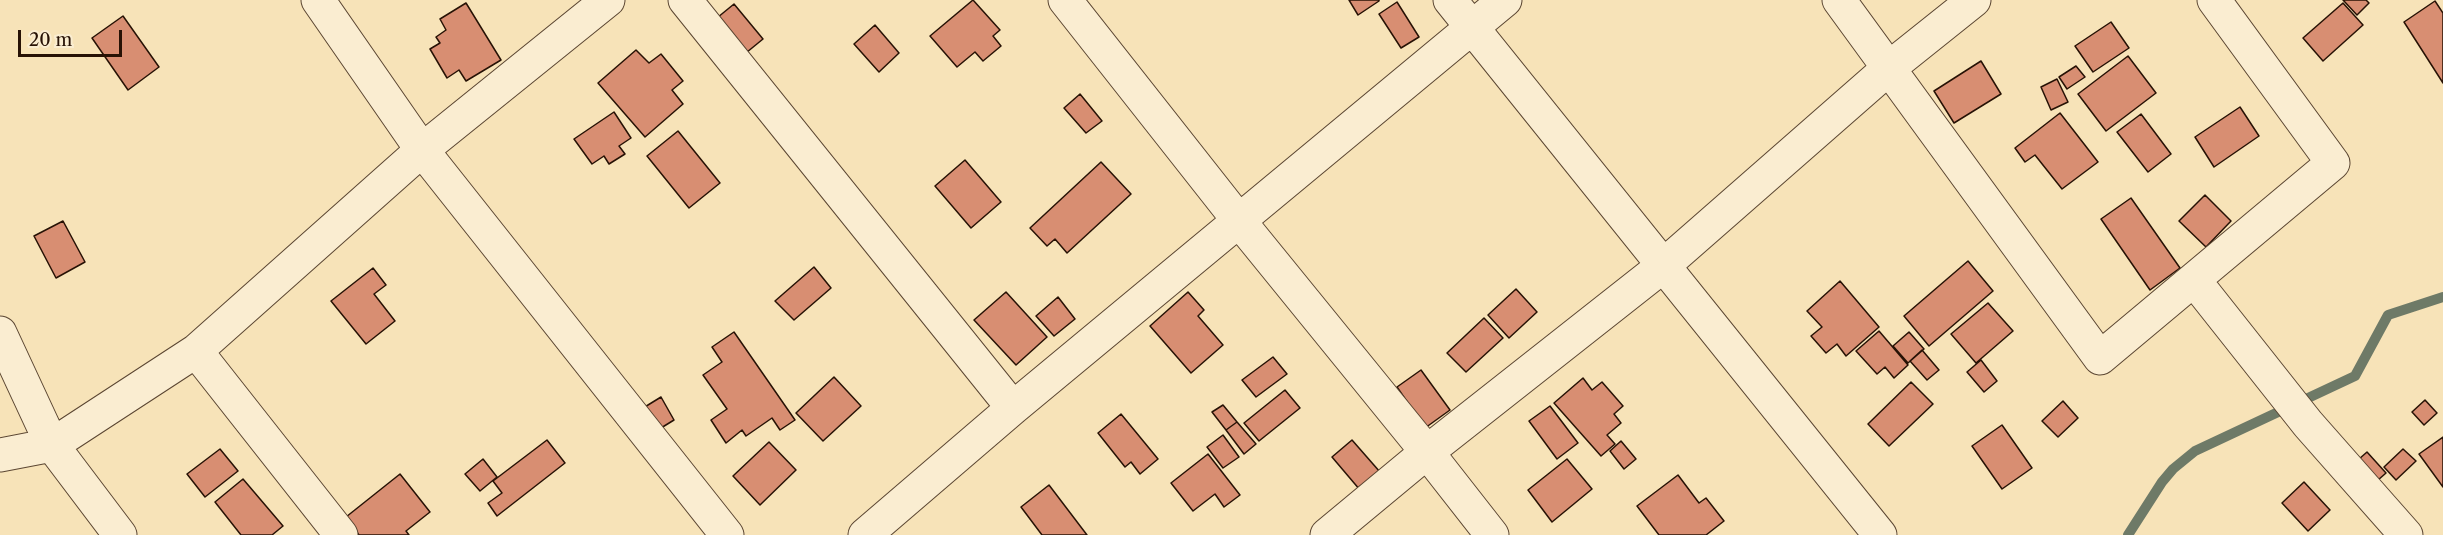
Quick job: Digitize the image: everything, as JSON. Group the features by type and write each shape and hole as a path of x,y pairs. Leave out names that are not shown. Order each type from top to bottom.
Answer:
{"street":[{"path":"318,0 423,150 727,535"},
{"path":"0,455 52,445 196,351 423,150 608,0"},
{"path":"686,0 1013,408"},
{"path":"1065,0 1492,535"},
{"path":"1450,0 1880,535"},
{"path":"864,535 1013,408 1505,0"},
{"path":"1839,0 2100,358 2333,163 2214,0"},
{"path":"1327,535 1427,452 1663,266 1889,68 1974,0"},
{"path":"2194,280 2308,424 2406,535"},
{"path":"0,333 52,445 120,535"},
{"path":"196,351 341,535"}],"building":[{"path":"973,0 1000,30 993,36 1001,46 983,61 975,52 957,67 930,36"},
{"path":"1349,0 1379,0 1379,1 1358,15"},
{"path":"2343,0 2366,0 2369,3 2357,15"},
{"path":"2435,1 2443,13 2443,83 2404,22"},
{"path":"1397,2 1419,37 1401,48 1379,14"},
{"path":"466,3 501,60 466,81 459,70 447,78 430,49 440,43 436,37 446,30 440,19"},
{"path":"2343,3 2363,25 2323,61 2303,38"},
{"path":"734,4 763,39 741,57 712,22"},
{"path":"123,16 159,67 128,90 92,38"},
{"path":"2111,22 2129,48 2093,72 2075,46"},
{"path":"875,25 899,53 879,72 854,44"},
{"path":"636,50 649,63 661,54 683,81 672,90 683,104 645,137 598,83"},
{"path":"2128,56 2156,93 2106,131 2078,94"},
{"path":"1981,61 2001,94 1954,123 1934,91"},
{"path":"2076,66 2085,77 2067,89 2059,77"},
{"path":"2057,79 2068,102 2051,110 2041,87"},
{"path":"1080,94 1102,121 1086,133 1064,108"},
{"path":"2240,107 2259,136 2214,167 2195,137"},
{"path":"614,112 631,138 619,146 625,154 609,164 604,156 592,164 574,139"},
{"path":"2060,113 2098,162 2062,189 2035,155 2025,162 2015,148"},
{"path":"2141,114 2171,154 2148,172 2117,132"},
{"path":"678,131 720,183 689,208 647,156"},
{"path":"965,160 1001,202 971,228 935,186"},
{"path":"1101,162 1131,194 1067,253 1055,239 1047,246 1030,228"},
{"path":"2205,195 2231,221 2206,247 2179,221"},
{"path":"2131,198 2180,268 2150,290 2101,219"},
{"path":"63,221 85,262 56,278 34,236"},
{"path":"1968,261 1993,291 1929,346 1904,316"},
{"path":"814,267 831,288 794,320 775,301"},
{"path":"373,268 386,285 374,294 395,321 366,344 331,301"},
{"path":"1840,281 1879,327 1846,356 1837,344 1826,353 1811,336 1822,327 1807,311"},
{"path":"1516,289 1537,312 1509,338 1488,315"},
{"path":"1006,292 1047,337 1016,365 974,320"},
{"path":"1188,292 1204,310 1198,316 1223,345 1191,373 1150,326"},
{"path":"1058,297 1075,319 1054,336 1036,316"},
{"path":"1988,303 2013,331 1976,363 1951,334"},
{"path":"1484,318 1503,338 1466,372 1447,353"},
{"path":"1879,331 1908,365 1894,378 1885,367 1877,374 1856,351"},
{"path":"734,332 795,420 780,430 772,418 746,436 742,430 726,443 711,420 727,409 703,375 722,362 712,347"},
{"path":"1909,332 1924,349 1908,363 1893,346"},
{"path":"1922,350 1939,370 1927,380 1910,361"},
{"path":"1273,357 1287,374 1256,397 1242,380"},
{"path":"1981,360 1997,381 1984,392 1967,372"},
{"path":"1421,370 1450,410 1425,428 1397,387"},
{"path":"834,377 861,406 823,441 796,413"},
{"path":"1583,378 1592,390 1602,382 1623,406 1614,414 1621,423 1607,435 1615,444 1601,456 1554,403"},
{"path":"1911,382 1933,404 1889,446 1868,424"},
{"path":"1285,390 1300,408 1259,441 1244,423"},
{"path":"661,397 674,420 648,436 635,413"},
{"path":"2425,400 2437,413 2424,425 2412,412"},
{"path":"2063,401 2078,418 2058,437 2042,421"},
{"path":"1223,405 1237,422 1226,430 1212,412"},
{"path":"1550,406 1578,443 1557,459 1529,421"},
{"path":"1121,414 1158,459 1140,474 1131,462 1125,467 1098,433"},
{"path":"1237,422 1256,444 1244,454 1226,430"},
{"path":"2002,425 2032,468 2002,489 1972,446"},
{"path":"1223,435 1239,457 1223,468 1207,447"},
{"path":"2443,437 2443,487 2419,454"},
{"path":"547,440 565,463 497,516 488,503 502,493 493,481"},
{"path":"1352,440 1380,472 1360,490 1332,457"},
{"path":"1621,441 1636,459 1624,469 1610,451"},
{"path":"769,442 796,470 760,505 733,476"},
{"path":"220,449 238,471 205,497 187,474"},
{"path":"2403,449 2416,461 2396,480 2384,467"},
{"path":"2367,452 2386,473 2369,488 2350,467"},
{"path":"1208,454 1240,495 1224,507 1215,494 1193,511 1171,483"},
{"path":"483,459 497,477 480,491 465,474"},
{"path":"1567,459 1592,489 1552,522 1528,490"},
{"path":"400,474 430,512 406,531 409,535 359,535 346,517"},
{"path":"1678,475 1699,503 1706,498 1724,521 1706,535 1659,535 1637,506"},
{"path":"243,479 283,526 272,535 241,535 215,502"},
{"path":"2304,482 2330,510 2308,531 2282,503"},
{"path":"1049,485 1087,535 1042,535 1021,507"}],"waterway":[{"path":"2128,535 2162,482 2173,469 2195,451 2355,376 2388,315 2443,297"}]}
